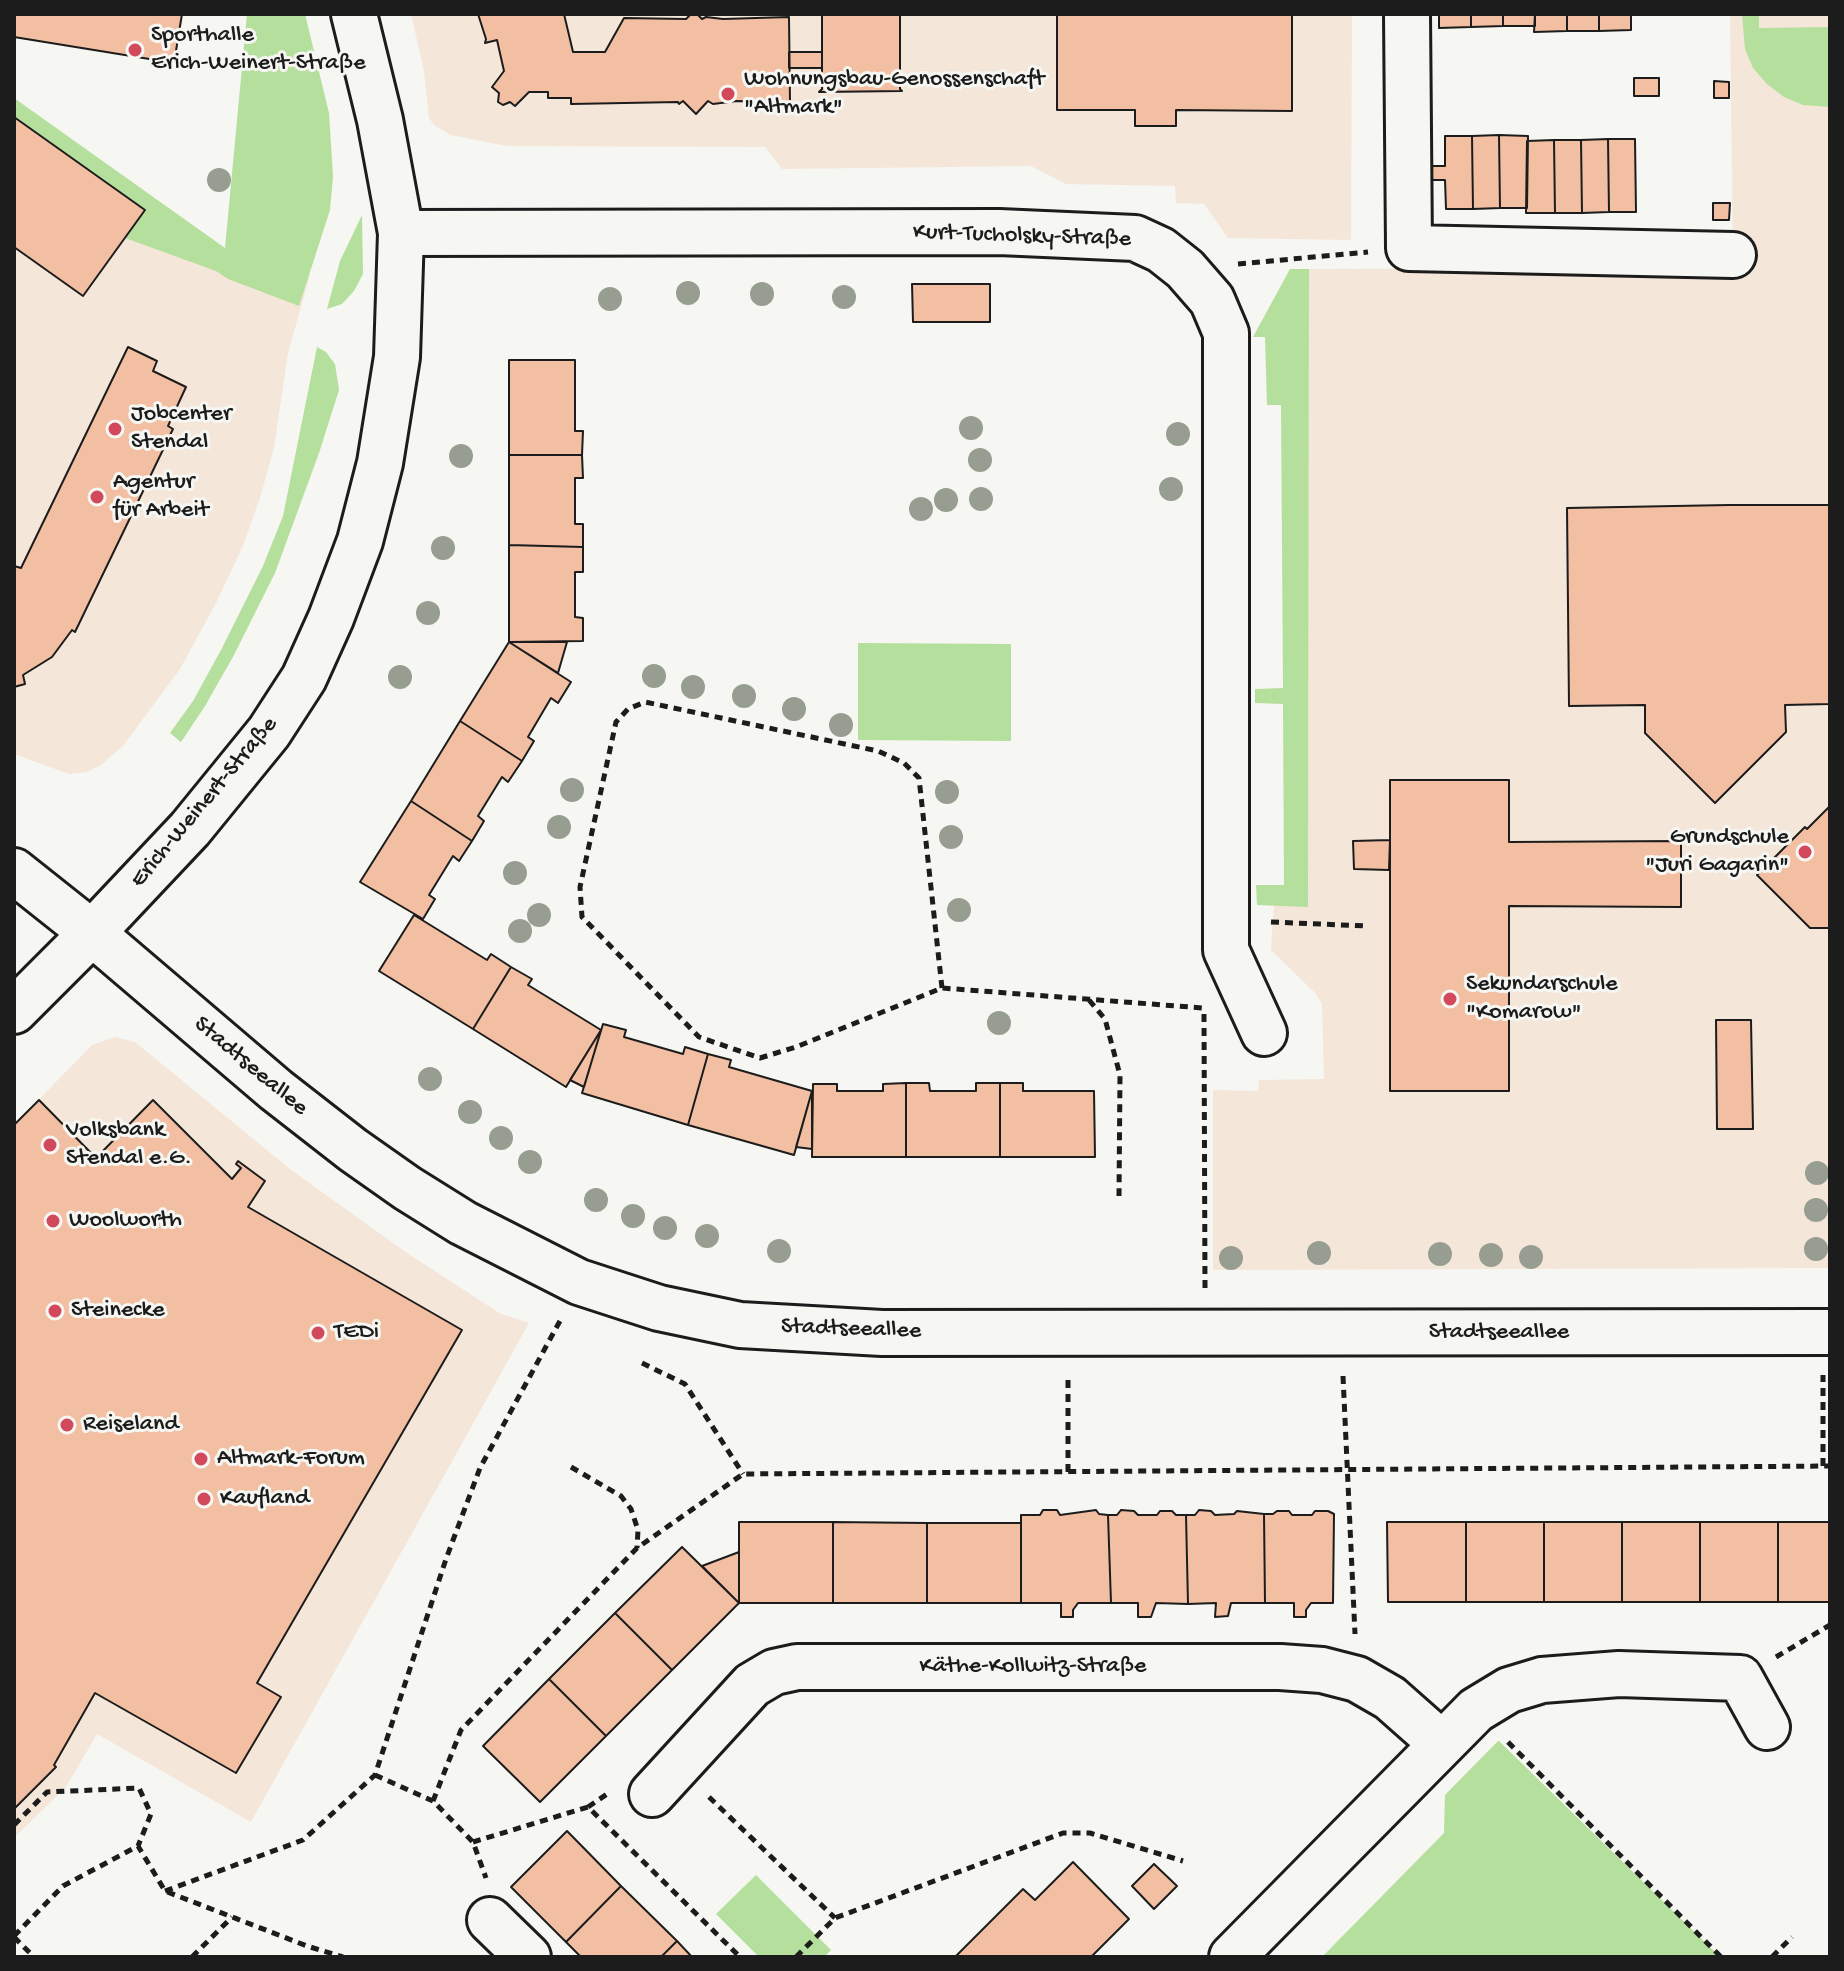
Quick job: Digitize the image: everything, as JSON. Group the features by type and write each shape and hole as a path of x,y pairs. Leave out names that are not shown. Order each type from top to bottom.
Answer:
{"street":[{"name":"Erich-Weinert-Straße","path":"14,1011 190,829 241,768 304,678 360,541 380,463 397,357 401,233 380,120 354,14"},
{"path":"1407,14 1409,248 1733,255"},
{"name":"Kurt-Tucholsky-Straße","path":"401,233 999,232 1105,236 1135,238 1161,250 1185,269 1212,300 1226,333 1226,950 1264,1033"},
{"name":"Stadtseeallee","path":"14,871 92,933 276,1090 353,1150 463,1223 579,1282 659,1308 740,1325 882,1333 1826,1332"},
{"name":"Käthe-Kollwitz-Straße","path":"665,1780 752,1685 774,1672 797,1667 1280,1667 1322,1670 1357,1679 1390,1698 1442,1744"},
{"path":"1232,1957 1476,1710 1509,1690 1542,1680 1619,1674 1740,1678 1767,1727"},
{"path":"490,1920 528,1957"}],"path":[{"path":"1185,269 1409,248"},
{"path":"942,988 919,778 904,763 878,751 645,702 628,709 616,722 580,887 582,917 699,1037 760,1058 796,1047 942,988 1204,1008 1205,1333"},
{"path":"1226,919 1368,926"},
{"path":"1089,999 1105,1019 1120,1075 1119,1196"},
{"path":"165,1891 303,1840 375,1775 446,1559 480,1468 579,1282"},
{"path":"433,1801 461,1730 637,1548 743,1474 1826,1466 1826,1332"},
{"path":"1068,1333 1068,1472"},
{"path":"1340,1333 1357,1679"},
{"path":"642,1363 685,1384 743,1474"},
{"path":"571,1467 621,1496 631,1509 638,1530 637,1548"},
{"path":"1740,1678 1830,1625"},
{"path":"1476,1710 1721,1957"},
{"path":"375,1775 433,1801 473,1842 486,1879 490,1920"},
{"path":"665,1780 835,1918"},
{"path":"14,1825 47,1792 139,1788 151,1814 138,1846 63,1886 14,1936 34,1957"},
{"path":"473,1842 588,1807 740,1957"},
{"path":"796,1957 835,1918 1063,1833 1090,1833 1183,1861"},
{"path":"138,1846 165,1891 343,1957"},
{"path":"192,1957 232,1917"},
{"path":"1772,1957 1792,1937"}],"shaded area":[{"path":"411,14 1352,14 1351,240 1228,238 1204,204 1176,203 1175,186 1066,184 1031,166 782,169 765,147 507,146 451,135 434,125 429,118 424,71"},
{"path":"1730,14 1830,14 1830,1268 1213,1270 1213,1090 1258,1091 1259,1080 1324,1079 1322,1004 1316,994 1271,950 1274,905 1308,906 1309,269 1733,268"},
{"path":"14,98 225,249 310,275 288,353 274,448 260,498 242,548 216,603 180,669 123,746 101,765 87,772 69,774 14,754"},
{"name":"Altmark-Forum","path":"115,1037 135,1042 290,1169 407,1253 501,1314 529,1323 251,1822 97,1734 66,1787 14,1838 14,1125 92,1045"}],"green space":[{"path":"247,14 305,14 329,113 333,177 330,210 299,306 125,238 145,210 14,117 14,98 225,248"},
{"path":"1742,14 1759,14 1759,28 1830,27 1830,107 1803,105 1784,97 1767,84 1753,68 1745,49"},
{"path":"362,215 363,274 342,304 327,309 340,261"},
{"path":"1290,269 1309,269 1308,907 1257,905 1256,885 1284,885 1283,704 1255,703 1255,689 1283,688 1281,405 1267,405 1265,337 1253,337"},
{"path":"317,347 326,352 335,364 339,390 319,453 275,573 234,655 181,742 170,733 193,701 221,650 263,566 283,516"},
{"path":"858,643 1011,644 1011,741 858,740"},
{"path":"1498,1741 1720,1957 1322,1957 1444,1833 1445,1795"},
{"path":"756,1875 831,1950 824,1957 759,1957 716,1914"}],"building":[{"name":"Sporthalle Erich-Weinert-Straße","path":"14,14 182,14 174,63 14,37"},
{"path":"478,14 564,14 573,52 605,52 624,18 686,19 691,14 697,14 702,19 789,17 790,103 737,101 713,104 708,101 696,114 683,101 679,104 571,104 571,98 548,98 548,92 529,92 515,106 510,102 503,105 498,102 499,93 492,87 504,71 497,40 485,43"},
{"path":"822,14 900,14 902,91 819,92 822,89"},
{"path":"1057,14 1292,14 1292,111 1176,110 1176,126 1135,126 1135,110 1057,110"},
{"path":"1439,14 1471,14 1471,27 1439,28"},
{"path":"1471,14 1503,14 1503,26 1471,27"},
{"path":"1503,14 1535,14 1535,26 1503,26"},
{"path":"1535,14 1567,14 1567,31 1534,32"},
{"path":"1567,14 1599,14 1599,31 1567,31"},
{"path":"1599,14 1631,14 1631,30 1599,31"},
{"path":"789,52 822,52 822,68 789,68"},
{"path":"1634,78 1659,78 1659,96 1634,96"},
{"path":"1714,81 1729,82 1729,98 1714,98"},
{"path":"14,117 145,210 83,296 14,247"},
{"path":"1499,135 1528,136 1527,208 1500,208"},
{"path":"1499,135 1500,208 1473,209 1472,136"},
{"path":"1445,136 1472,136 1473,209 1446,209 1445,180 1426,180 1425,166 1445,166"},
{"path":"1608,139 1609,212 1582,213 1581,140"},
{"path":"1608,139 1635,139 1636,212 1609,212"},
{"path":"1554,140 1555,213 1526,213 1527,141"},
{"path":"1554,140 1581,140 1582,213 1555,213"},
{"path":"1713,203 1730,203 1729,220 1713,220"},
{"path":"912,284 990,284 990,322 913,322"},
{"name":"Agentur für Arbeit","path":"128,347 157,361 153,371 186,387 168,426 173,429 75,632 72,630 52,657 23,675 25,684 14,687 14,566 21,568"},
{"path":"509,360 575,360 575,431 583,431 582,455 509,455"},
{"path":"509,455 582,455 583,478 575,478 575,524 583,524 583,547 509,545"},
{"path":"1829,505 1830,704 1785,705 1786,732 1715,803 1645,733 1645,705 1569,706 1567,508"},
{"path":"509,545 583,547 583,572 575,572 575,617 583,618 583,641 509,642"},
{"path":"509,642 571,682 558,703 551,698 528,737 534,741 522,761 460,721"},
{"path":"509,642 567,642 558,673"},
{"path":"460,721 522,761 508,782 502,777 478,816 484,821 472,841 411,801"},
{"name":"Sekundarschule \"Komarow\"","path":"1390,780 1509,780 1509,842 1681,841 1681,907 1509,906 1509,1091 1390,1091"},
{"path":"411,801 472,841 459,861 453,856 429,895 435,899 423,919 360,882"},
{"name":"Grundschule \"Juri Gagarin\"","path":"1830,806 1830,928 1810,928 1757,875"},
{"path":"1390,840 1389,870 1354,869 1353,841"},
{"path":"414,915 487,960 491,954 511,967 473,1029 379,971"},
{"path":"511,967 532,979 528,985 601,1030 566,1087 473,1029"},
{"path":"1716,1020 1751,1020 1753,1129 1717,1129"},
{"path":"603,1024 626,1030 624,1037 683,1054 685,1047 708,1054 688,1125 582,1093"},
{"path":"601,1030 584,1087 570,1080"},
{"path":"708,1054 731,1060 729,1067 812,1091 794,1155 688,1125"},
{"path":"906,1083 929,1083 930,1091 976,1091 976,1083 1000,1083 1000,1157 906,1157"},
{"path":"906,1083 906,1157 812,1157 813,1084 837,1084 837,1091 883,1091 883,1084"},
{"path":"1000,1083 1023,1083 1023,1091 1094,1091 1095,1157 1000,1157"},
{"path":"812,1091 812,1149 796,1147"},
{"name":"Altmark-Forum","path":"39,1100 96,1158 153,1100 232,1179 241,1168 236,1164 238,1161 265,1181 248,1207 462,1330 257,1683 281,1697 236,1773 95,1693 54,1765 56,1767 14,1809 14,1125"},
{"path":"1043,1510 1057,1510 1060,1515 1096,1510 1099,1514 1108,1515 1111,1603 1078,1603 1073,1617 1061,1617 1061,1603 1021,1603 1021,1515 1040,1515"},
{"path":"1121,1510 1134,1511 1138,1515 1172,1511 1176,1515 1186,1515 1188,1604 1156,1603 1151,1617 1138,1617 1138,1603 1111,1603 1108,1515 1117,1515"},
{"path":"1199,1510 1211,1511 1215,1515 1234,1514 1237,1511 1264,1514 1265,1603 1231,1603 1228,1616 1215,1617 1216,1603 1188,1604 1186,1515 1195,1515"},
{"path":"1289,1511 1292,1515 1312,1515 1315,1511 1334,1514 1333,1603 1311,1603 1306,1617 1294,1617 1294,1603 1265,1603 1264,1514"},
{"path":"739,1522 833,1522 833,1603 739,1603"},
{"path":"833,1522 927,1523 927,1603 833,1603"},
{"path":"1387,1522 1466,1522 1466,1602 1388,1602"},
{"path":"1466,1522 1544,1522 1544,1602 1466,1602"},
{"path":"1544,1522 1622,1522 1622,1602 1544,1602"},
{"path":"1622,1522 1700,1522 1700,1602 1622,1602"},
{"path":"1700,1522 1778,1522 1778,1602 1700,1602"},
{"path":"1778,1522 1830,1522 1830,1602 1778,1602"},
{"path":"927,1523 1021,1523 1021,1603 927,1603"},
{"path":"682,1547 739,1603 672,1670 615,1613"},
{"path":"739,1552 739,1603 702,1566"},
{"path":"615,1613 672,1670 606,1736 549,1679"},
{"path":"549,1679 606,1736 540,1802 483,1746"},
{"path":"567,1831 621,1886 566,1942 511,1887"},
{"path":"1073,1862 1129,1919 1091,1957 955,1957 1023,1889 1035,1900"},
{"path":"1154,1864 1177,1886 1154,1909 1132,1886"},
{"path":"621,1886 677,1941 661,1957 581,1957 566,1942"},
{"path":"677,1941 692,1957 661,1957"}],"place":[{"name":"Sporthalle Erich-Weinert-Straße","path":"135,50"},
{"name":"Wohnungsbau-Genossenschaft \"Altmark\"","path":"728,94"},
{"name":"Jobcenter Stendal","path":"115,429"},
{"name":"Agentur für Arbeit","path":"97,497"},
{"name":"Grundschule \"Juri Gagarin\"","path":"1805,852"},
{"name":"Sekundarschule \"Komarow\"","path":"1450,999"},
{"name":"Volksbank Stendal e.G.","path":"50,1145"},
{"name":"Woolworth","path":"53,1221"},
{"name":"Steinecke","path":"55,1311"},
{"name":"TEDi","path":"318,1333"},
{"name":"Reiseland","path":"67,1425"},
{"name":"Altmark-Forum","path":"201,1459"},
{"name":"Kaufland","path":"204,1499"}]}
